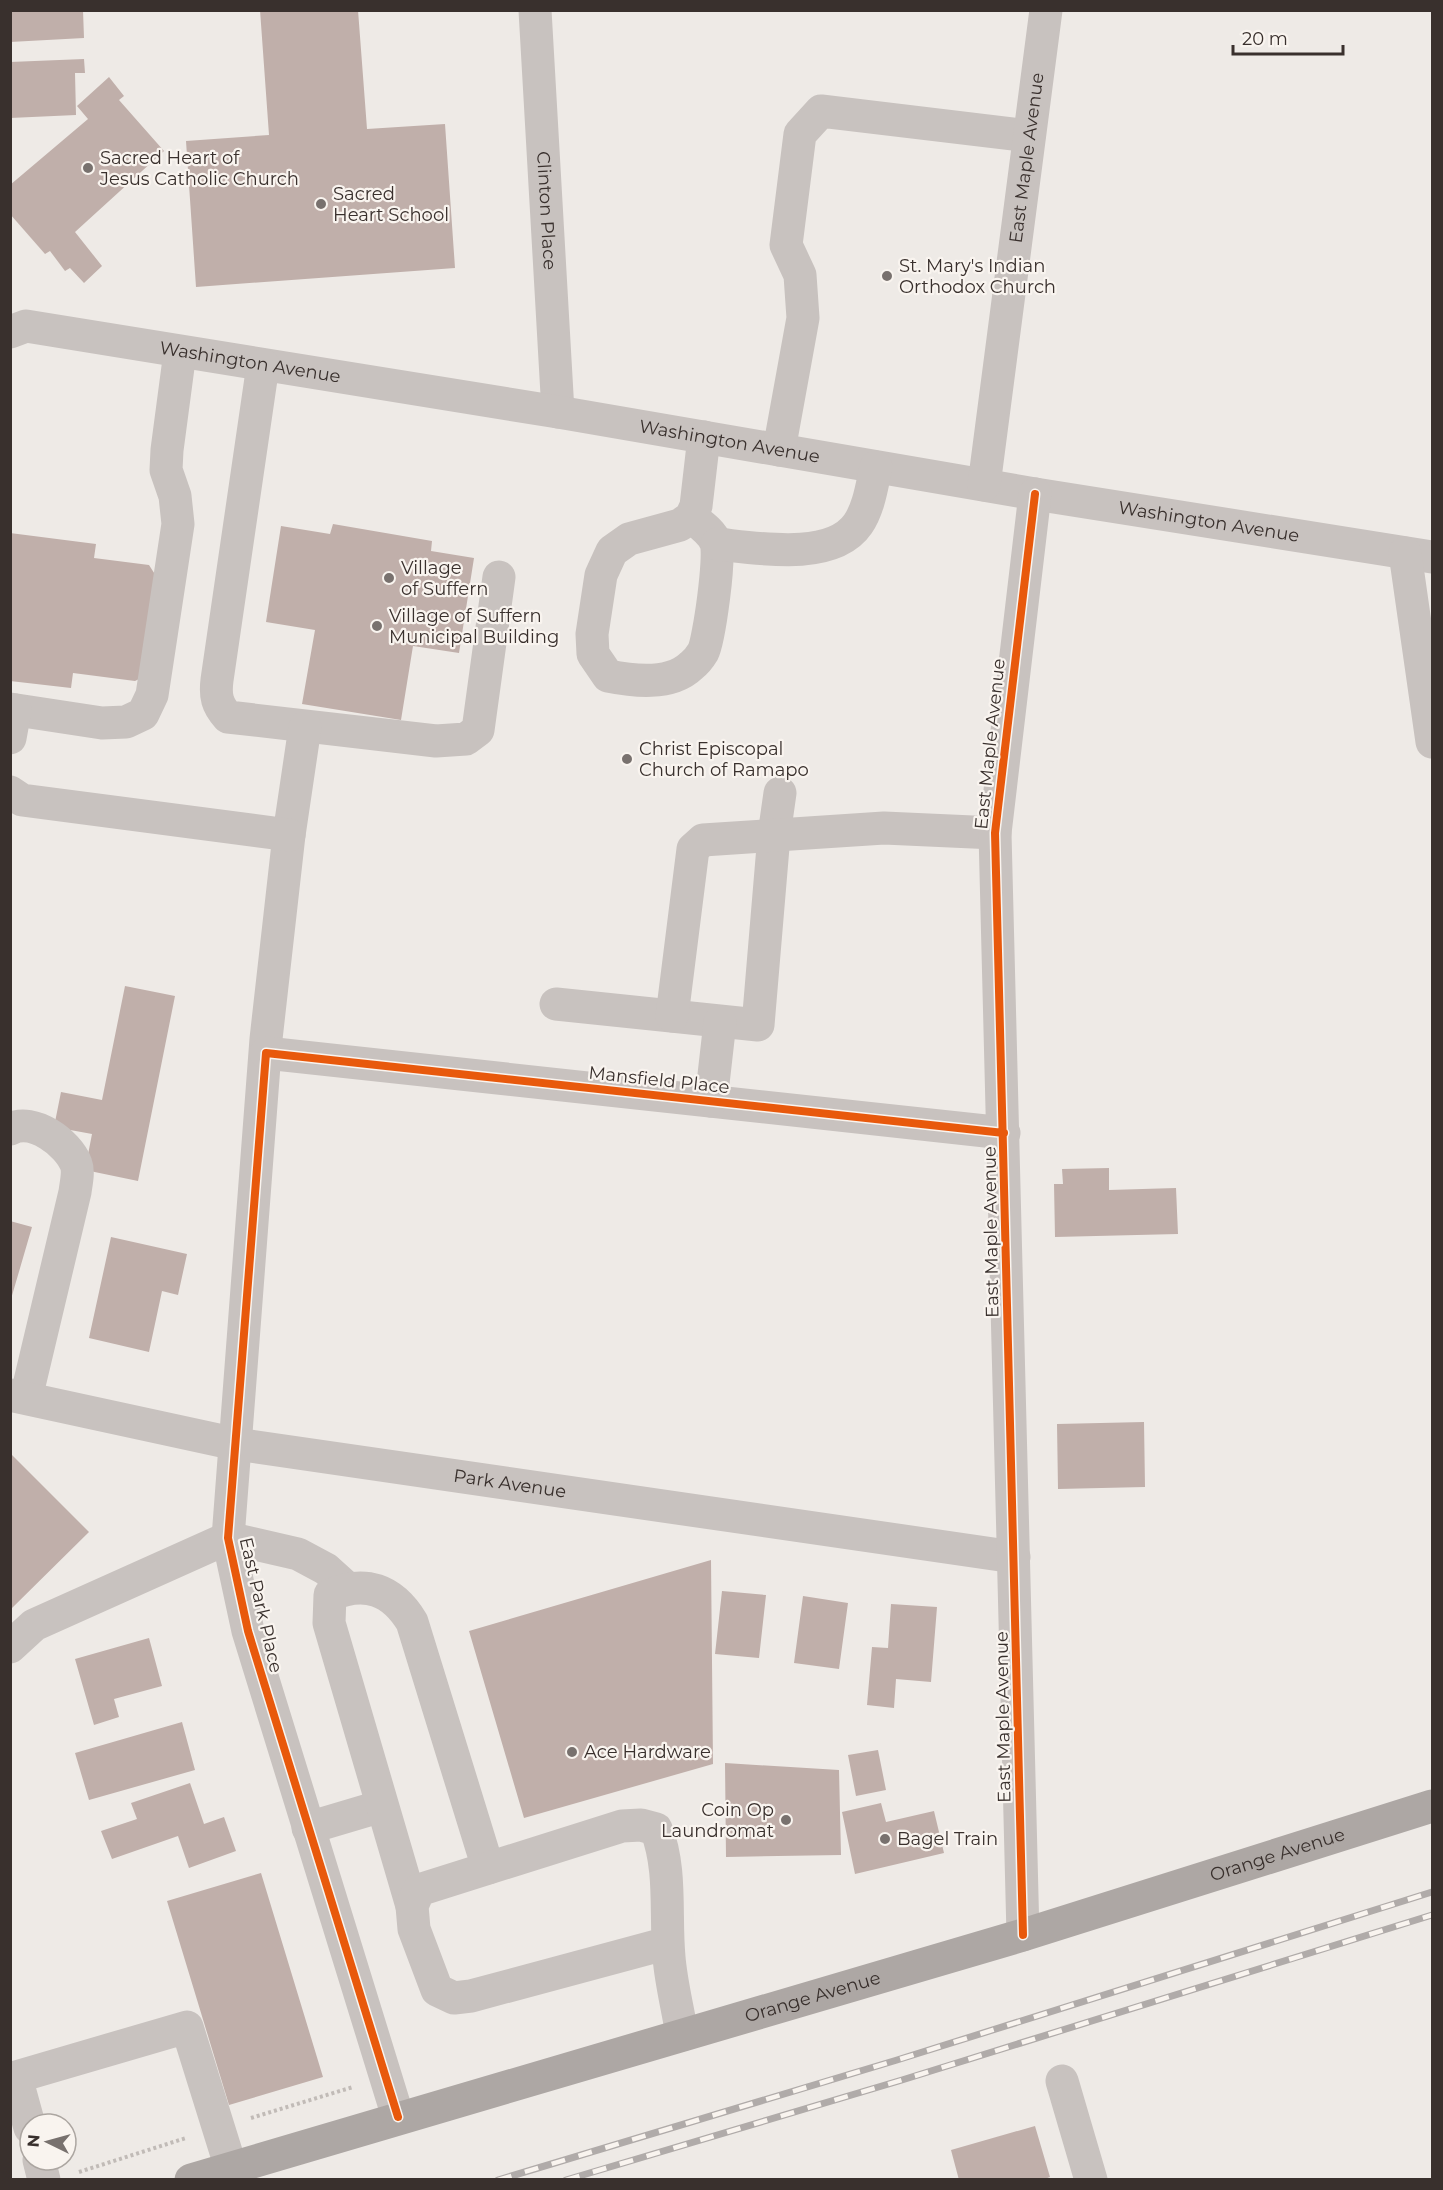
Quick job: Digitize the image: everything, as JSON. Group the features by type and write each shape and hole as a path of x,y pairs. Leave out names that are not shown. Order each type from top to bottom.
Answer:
{"main road":[{"name":"Orange Avenue","path":"191,2180 398,2117 1023,1935 1432,1806"}],"street":[{"name":"Clinton Place","path":"535,10 558,412"},
{"name":"East Maple Avenue","path":"984,485 1046,10"},
{"path":"779,450 803,318 800,275 786,246 800,134 821,111 1029,136"},
{"name":"Washington Avenue","path":"16,323 180,352 558,412 1035,494 1419,555"},
{"path":"12,719 126,722 143,714 152,695 177,524 175,496 166,470 180,352"},
{"path":"263,365 215,695 220,709 228,717 436,741 466,739 478,730 500,577"},
{"path":"691,517 706,529 717,544 717,575 703,651 690,668 669,678 632,680 608,676 593,654 592,634 601,575 612,551 629,539 680,525 691,517 696,506 704,437"},
{"path":"717,544 778,551 828,545 841,539 858,525 866,507 876,467"},
{"name":"East Maple Avenue","path":"1023,1935 995,833 1035,494"},
{"path":"1419,555 1432,742"},
{"name":"East Park Place","path":"305,727 289,835 266,1053 228,1538 248,1631 398,2117"},
{"path":"10,792 22,800 289,835"},
{"path":"556,1004 758,1025 774,835 780,793"},
{"path":"672,1016 693,849 703,840 884,828 995,833"},
{"path":"711,1101 720,1022"},
{"name":"Mansfield Place","path":"266,1053 1004,1133"},
{"path":"10,1128 31,1126 57,1139 78,1166 75,1192 18,1397"},
{"name":"Park Avenue","path":"18,1397 236,1444 1014,1557"},
{"path":"10,1647 34,1625 228,1538 298,1554 326,1569 347,1588"},
{"path":"488,1868 412,1622 403,1607 376,1588 347,1588 330,1595 329,1623 412,1906 414,1929 437,1990 454,1998 471,1996 668,1943"},
{"path":"309,1828 382,1806"},
{"path":"412,1906 419,1890 488,1868 622,1826 641,1825 656,1829 662,1844 666,1875 669,1958 682,2035"},
{"path":"25,2112 15,2077 186,2027 231,2168"},
{"path":"1062,2081 1091,2180"}],"building":[{"path":"10,10 83,10 84,38 10,42"},
{"name":"Sacred Heart School","path":"260,10 358,10 367,129 445,124 455,268 196,287 186,141 269,135"},
{"path":"84,59 85,73 75,73 76,115 10,118 10,62"},
{"name":"Sacred Heart of Jesus Catholic Church","path":"109,77 124,96 119,100 164,151 75,232 102,266 84,283 70,268 65,271 50,251 45,254 10,214 10,185 88,119 77,106"},
{"name":"Village of Suffern Municipal Building","path":"333,524 432,541 431,551 474,558 459,653 413,646 401,720 302,704 315,630 266,622 281,526 330,534"},
{"path":"10,533 96,544 94,558 149,565 163,587 153,672 135,681 73,673 71,688 10,681"},
{"path":"125,986 175,996 138,1181 85,1170 92,1134 54,1127 61,1092 102,1100"},
{"path":"1109,1168 1109,1190 1176,1188 1178,1234 1055,1237 1054,1184 1063,1184 1062,1169"},
{"path":"10,1221 32,1227 11,1299 10,1299"},
{"path":"111,1237 187,1254 178,1295 162,1291 149,1352 89,1338"},
{"path":"1144,1422 1145,1487 1058,1489 1057,1424"},
{"path":"10,1453 89,1532 10,1610"},
{"path":"711,1560 713,1764 524,1818 469,1631"},
{"path":"722,1591 766,1595 759,1658 715,1654"},
{"path":"803,1596 848,1603 839,1669 794,1663"},
{"path":"891,1604 937,1607 931,1682 896,1679 894,1708 867,1705 872,1647 888,1648"},
{"path":"149,1638 162,1686 114,1699 119,1717 94,1725 75,1659"},
{"path":"182,1722 195,1770 89,1800 75,1753"},
{"path":"878,1750 886,1790 856,1796 848,1755"},
{"path":"725,1763 839,1770 841,1855 726,1857"},
{"path":"190,1783 204,1824 224,1817 236,1851 189,1868 178,1836 112,1859 101,1831 137,1819 131,1803"},
{"path":"881,1803 886,1822 934,1811 944,1853 855,1874 842,1812"},
{"path":"261,1873 323,2077 229,2105 167,1901"},
{"path":"1035,2126 1050,2177 1042,2180 959,2180 951,2150"}],"railway":[{"path":"498,2180 897,2060 1432,1892"},
{"path":"566,2180 902,2080 1432,1915"}],"cycle path":[{"path":"1023,1935 995,833 1035,494"},
{"path":"398,2117 248,1631 228,1538 266,1053 1004,1133"}],"place":[{"name":"Sacred Heart of Jesus Catholic Church","path":"88,168"},
{"name":"Sacred Heart School","path":"321,204"},
{"name":"St. Mary's Indian Orthodox Church","path":"887,276"},
{"name":"Village of Suffern","path":"389,578"},
{"name":"Village of Suffern Municipal Building","path":"377,626"},
{"name":"Christ Episcopal Church of Ramapo","path":"627,759"},
{"name":"Ace Hardware","path":"572,1752"},
{"name":"Coin Op Laundromat","path":"786,1820"},
{"name":"Bagel Train","path":"885,1839"}]}
